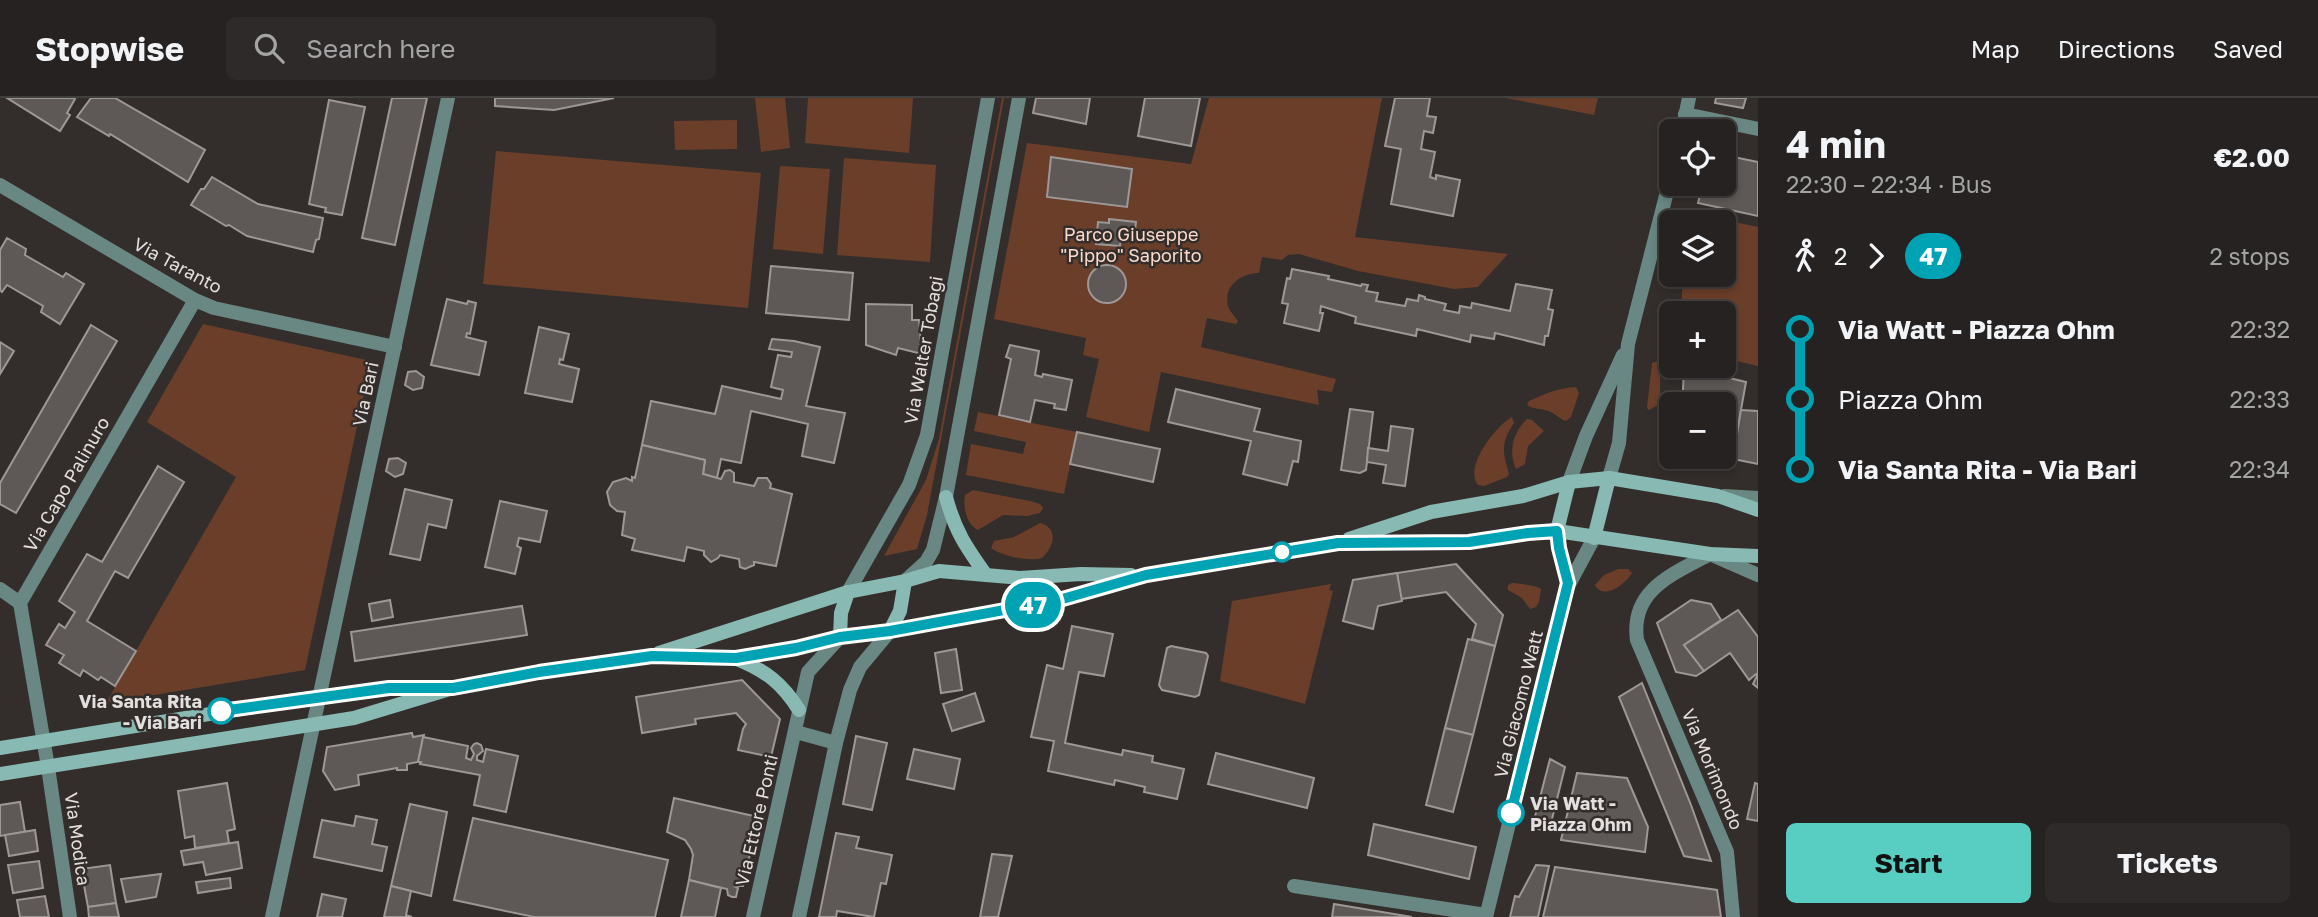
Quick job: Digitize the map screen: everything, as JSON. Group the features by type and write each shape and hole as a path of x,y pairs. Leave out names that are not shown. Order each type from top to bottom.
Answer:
{"main road":[{"path":"1594,538 1609,478"},
{"path":"0,774 354,718 453,688 539,672 652,656 736,658 840,637 890,631 1059,600 1146,575 1338,543 1431,512 1523,496 1569,482 1609,478 1718,496 1758,510"},
{"path":"1557,531 1569,482"},
{"path":"946,497 952,523 986,575"},
{"path":"1338,543 1469,542 1557,531 1710,554 1758,556"},
{"path":"652,656 848,592 939,572 1020,578 1081,574 1146,575"},
{"path":"890,631 900,611 905,581"},
{"path":"840,637 841,613 848,592"},
{"path":"736,658 759,668 779,683 799,710"},
{"path":"0,748 219,712 389,688 453,688"}],"street":[{"name":"Via Bari","path":"272,917 448,98"},
{"name":"Via Walter Tobagi","path":"848,592 909,485 927,435 988,98"},
{"path":"905,581 926,562 933,550 946,497 1019,98"},
{"path":"1684,119 1689,98"},
{"path":"1685,114 1758,129"},
{"name":"Via Taranto","path":"0,185 195,300 233,313 395,347"},
{"path":"1609,478 1619,443 1628,344 1666,196"},
{"name":"Via Capo Palinuro","path":"20,603 195,300"},
{"path":"1569,482 1586,436 1628,344"},
{"path":"1718,496 1758,498"},
{"path":"1557,531 1568,583"},
{"path":"1568,583 1594,538"},
{"path":"1710,554 1758,575"},
{"name":"Via Morimondo","path":"1710,554 1651,591 1636,616 1637,640 1727,852 1733,917"},
{"name":"Via Giacomo Watt","path":"1294,886 1486,916 1568,583"},
{"path":"0,589 20,603 43,741"},
{"path":"799,917 850,690 860,667 890,631"},
{"name":"Via Ettore Ponti","path":"753,917 808,672 840,637"},
{"path":"796,732 836,743"},
{"name":"Via Modica","path":"43,741 70,917"}],"green space":[{"path":"755,98 785,98 790,148 761,152"},
{"path":"808,98 913,98 909,153 805,143"},
{"path":"1002,98 927,515 917,549 884,556 926,480 939,439"},
{"name":"Parco Giuseppe \"Pippo\" Saporito","path":"1209,98 1382,98 1355,237 1508,254 1478,287 1454,289 1358,271 1299,254 1288,255 1282,260 1262,257 1259,273 1240,278 1228,292 1228,306 1238,321 1236,324 1207,318 1201,347 1336,379 1332,392 1317,390 1319,405 1161,372 1149,432 1086,417 1099,359 1083,355 1086,338 994,319 1027,143 1191,164"},
{"path":"1506,98 1598,98 1594,115"},
{"path":"737,120 737,149 675,150 674,121"},
{"path":"496,151 761,173 748,308 483,284"},
{"path":"844,158 936,165 930,262 837,255"},
{"path":"780,166 830,169 823,254 773,249"},
{"path":"1736,222 1758,227 1758,366 1736,361 1736,301 1682,301 1682,287 1736,287"},
{"path":"203,324 371,361 305,670 106,703 236,477 147,422"},
{"path":"1659,362 1660,392 1659,405 1649,410 1647,408 1652,363"},
{"path":"1576,387 1579,393 1571,417 1566,421 1551,412 1527,405 1529,401 1546,394"},
{"path":"978,412 1077,432 1064,494 966,475 971,444 1023,454 1026,442 974,431"},
{"path":"1512,417 1514,423 1506,437 1504,448 1509,474 1484,486 1478,485 1475,468 1483,448"},
{"path":"1527,419 1544,431 1528,446 1525,464 1516,469 1512,456 1513,442"},
{"path":"973,490 1030,501 1043,508 1040,513 1027,516 1003,515 978,530 968,519 964,505 965,495"},
{"path":"1040,523 1050,529 1053,538 1042,558 1016,558 991,548 994,541 1014,537"},
{"path":"1618,569 1628,569 1632,573 1614,589 1599,590 1595,585 1604,575"},
{"path":"1512,583 1541,589 1536,607 1530,609 1522,598 1508,590 1508,585"},
{"path":"1331,584 1329,590 1333,591 1305,704 1220,681 1232,601"}],"building":[{"path":"7,98 75,99 67,113 70,115 60,131"},
{"path":"91,98 115,98 205,150 188,182 77,117"},
{"path":"392,98 427,98 395,245 362,238"},
{"path":"495,98 614,98 554,110 495,106"},
{"path":"1036,98 1090,98 1086,124 1033,113"},
{"path":"1145,98 1200,98 1191,146 1138,136"},
{"path":"1395,98 1430,98 1427,116 1436,117 1433,133 1424,131 1421,149 1435,152 1430,177 1436,179 1436,175 1460,180 1453,216 1391,204 1401,149 1385,146"},
{"path":"1716,98 1746,98 1743,108 1715,103"},
{"path":"329,100 365,107 342,215 325,212 326,208 309,204"},
{"path":"1051,157 1132,169 1127,207 1047,197"},
{"path":"1736,157 1758,162 1758,216 1698,203 1700,196 1736,196"},
{"path":"212,177 258,204 323,218 313,252 247,236 191,205"},
{"path":"1109,219 1136,222 1134,239 1121,237 1120,246 1096,244 1098,222 1109,223"},
{"path":"7,238 26,249 25,255 63,277 66,273 84,284 60,324 41,312 43,306 7,285 2,292 0,290 0,250"},
{"path":"1107,265 1120,271 1126,284 1120,297 1107,303 1094,297 1088,284 1094,271"},
{"path":"771,266 853,273 849,320 766,313"},
{"path":"1292,269 1361,286 1368,285 1366,291 1378,293 1376,301 1405,306 1407,299 1418,301 1419,295 1446,304 1444,310 1459,313 1460,306 1471,308 1472,303 1510,311 1516,284 1552,290 1548,309 1553,310 1548,336 1545,336 1544,345 1495,333 1494,339 1471,335 1470,342 1417,329 1416,336 1355,323 1356,317 1321,306 1320,313 1323,313 1319,331 1284,323 1288,304 1282,303 1287,278 1290,279"},
{"path":"447,299 467,304 468,301 476,303 470,334 467,333 466,337 486,342 479,375 431,365"},
{"path":"866,304 912,305 912,320 919,320 922,354 898,348 896,355 866,345"},
{"path":"91,325 117,341 16,513 0,504 0,483"},
{"path":"539,327 569,334 563,360 560,359 559,364 579,369 572,402 525,393"},
{"path":"772,339 820,347 806,406 845,413 834,463 802,456 808,424 751,411 741,463 721,459 717,478 703,474 705,460 642,445 651,401 715,414 722,386 781,399 783,390 771,387 778,355 791,357 792,352 769,349"},
{"path":"0,342 14,351 0,374"},
{"path":"1010,345 1039,351 1035,375 1072,380 1066,410 1054,408 1055,404 1035,400 1030,422 999,415 1011,359 1006,357"},
{"path":"416,371 424,377 422,388 413,390 405,385 408,372"},
{"path":"1684,378 1729,378 1746,382 1737,432 1736,392 1683,390"},
{"path":"1176,389 1260,409 1254,431 1301,441 1298,462 1293,461 1287,485 1243,474 1251,441 1168,422"},
{"path":"1350,409 1373,412 1366,470 1360,473 1341,470"},
{"path":"1741,410 1758,411 1758,464 1736,460"},
{"path":"1391,426 1413,429 1405,486 1383,483 1386,465 1367,462 1368,448 1388,451"},
{"path":"1077,432 1160,449 1153,482 1070,464"},
{"path":"642,445 705,460 703,474 721,479 725,471 730,470 734,473 734,482 754,486 758,478 767,478 771,484 770,488 792,494 776,566 754,562 754,565 745,569 740,567 739,559 720,555 711,562 704,555 704,551 687,547 684,561 632,550 635,539 622,535 625,512 617,511 610,505 607,492 613,482 626,478 632,481 632,477 635,478"},
{"path":"398,458 406,463 403,474 395,477 386,471 389,459"},
{"path":"158,466 184,482 128,578 115,571 87,621 136,651 115,686 101,677 98,680 83,670 80,676 59,663 64,655 46,645 59,624 65,628 75,612 59,601 87,554 102,562"},
{"path":"405,489 452,500 446,528 428,524 420,560 390,554"},
{"path":"500,501 547,511 540,542 519,538 517,546 521,548 515,574 485,567"},
{"path":"1456,564 1503,615 1495,646 1472,639 1476,624 1446,592 1401,599 1397,573"},
{"path":"1397,573 1402,601 1378,606 1373,629 1343,621 1353,580"},
{"path":"390,600 393,617 372,621 369,604"},
{"path":"1691,600 1711,604 1721,620 1684,645 1704,671 1696,676 1676,672 1657,623"},
{"path":"522,606 527,635 355,661 351,632"},
{"path":"1738,610 1758,637 1758,688 1753,684 1756,674 1749,680 1730,653 1704,671 1684,645"},
{"path":"1072,626 1113,634 1104,676 1079,672 1065,743 1122,755 1123,750 1153,756 1152,762 1184,769 1177,799 1144,792 1145,787 1115,780 1114,785 1048,771 1054,741 1031,737 1047,665 1063,669"},
{"path":"1468,639 1495,646 1473,735 1445,728"},
{"path":"1171,646 1206,653 1208,656 1199,695 1195,697 1162,690 1159,685 1167,648"},
{"path":"956,649 962,690 941,693 935,653"},
{"path":"742,680 780,719 771,757 738,750 746,724 736,713 695,719 696,724 642,733 636,697"},
{"path":"1642,683 1711,861 1684,856 1619,697"},
{"path":"975,693 984,721 952,731 943,704"},
{"path":"1445,728 1473,735 1453,812 1426,805"},
{"path":"412,733 413,737 424,735 418,762 407,764 407,770 397,768 358,775 359,785 335,790 323,771 327,747"},
{"path":"856,736 887,743 872,810 843,804"},
{"path":"423,737 468,746 466,758 471,760 474,754 471,748 477,743 483,751 477,756 477,760 483,762 486,749 518,756 506,812 474,805 480,775 420,764 421,762 418,762"},
{"path":"914,749 960,759 954,789 907,779"},
{"path":"1216,753 1314,778 1307,808 1208,784"},
{"path":"1550,759 1565,767 1549,831 1532,828"},
{"path":"1577,773 1627,778 1648,827 1645,852 1561,840"},
{"path":"227,783 235,829 227,831 229,843 195,848 194,836 185,838 178,791"},
{"path":"1755,783 1758,784 1758,821 1747,819"},
{"path":"674,798 758,817 743,886 734,886 738,888 736,897 728,895 727,889 689,880 693,855 691,849 685,840 667,832"},
{"path":"20,802 25,832 0,836 0,805"},
{"path":"410,804 447,812 431,896 391,886"},
{"path":"356,816 377,820 372,844 387,847 382,871 314,857 322,820 354,826"},
{"path":"473,818 668,860 655,917 534,917 454,900"},
{"path":"1374,824 1476,847 1469,879 1368,855"},
{"path":"35,830 38,851 9,856 5,835"},
{"path":"836,833 859,837 856,848 892,855 886,884 881,883 874,917 837,911 836,917 819,917"},
{"path":"238,842 242,868 206,875 203,862 184,865 181,851"},
{"path":"992,854 1012,856 998,917 980,917"},
{"path":"39,861 43,888 13,893 8,865"},
{"path":"110,865 116,903 88,907 81,869"},
{"path":"1536,865 1549,866 1538,917 1510,917 1515,896 1519,897"},
{"path":"1555,867 1717,890 1721,917 1543,917"},
{"path":"161,874 156,897 126,902 121,879"},
{"path":"230,878 231,888 198,893 196,882"},
{"path":"689,880 721,888 715,917 681,917"},
{"path":"391,886 411,891 406,915 412,917 384,917"},
{"path":"322,894 346,899 342,917 317,917"},
{"path":"45,896 49,917 20,917 17,900"},
{"path":"116,903 119,917 89,917 88,907"},
{"path":"1334,904 1412,917 1332,917"}],"bus line":[{"name":"47","path":"221,711 389,688 453,688 539,672 652,656 736,658 840,637 890,631 1059,600 1146,575 1338,543 1469,542 1557,531 1568,583 1511,813"}],"place":[{"name":"Via Santa Rita - Via Bari","path":"221,711"},
{"name":"Via Watt - Piazza Ohm","path":"1511,813"}]}
